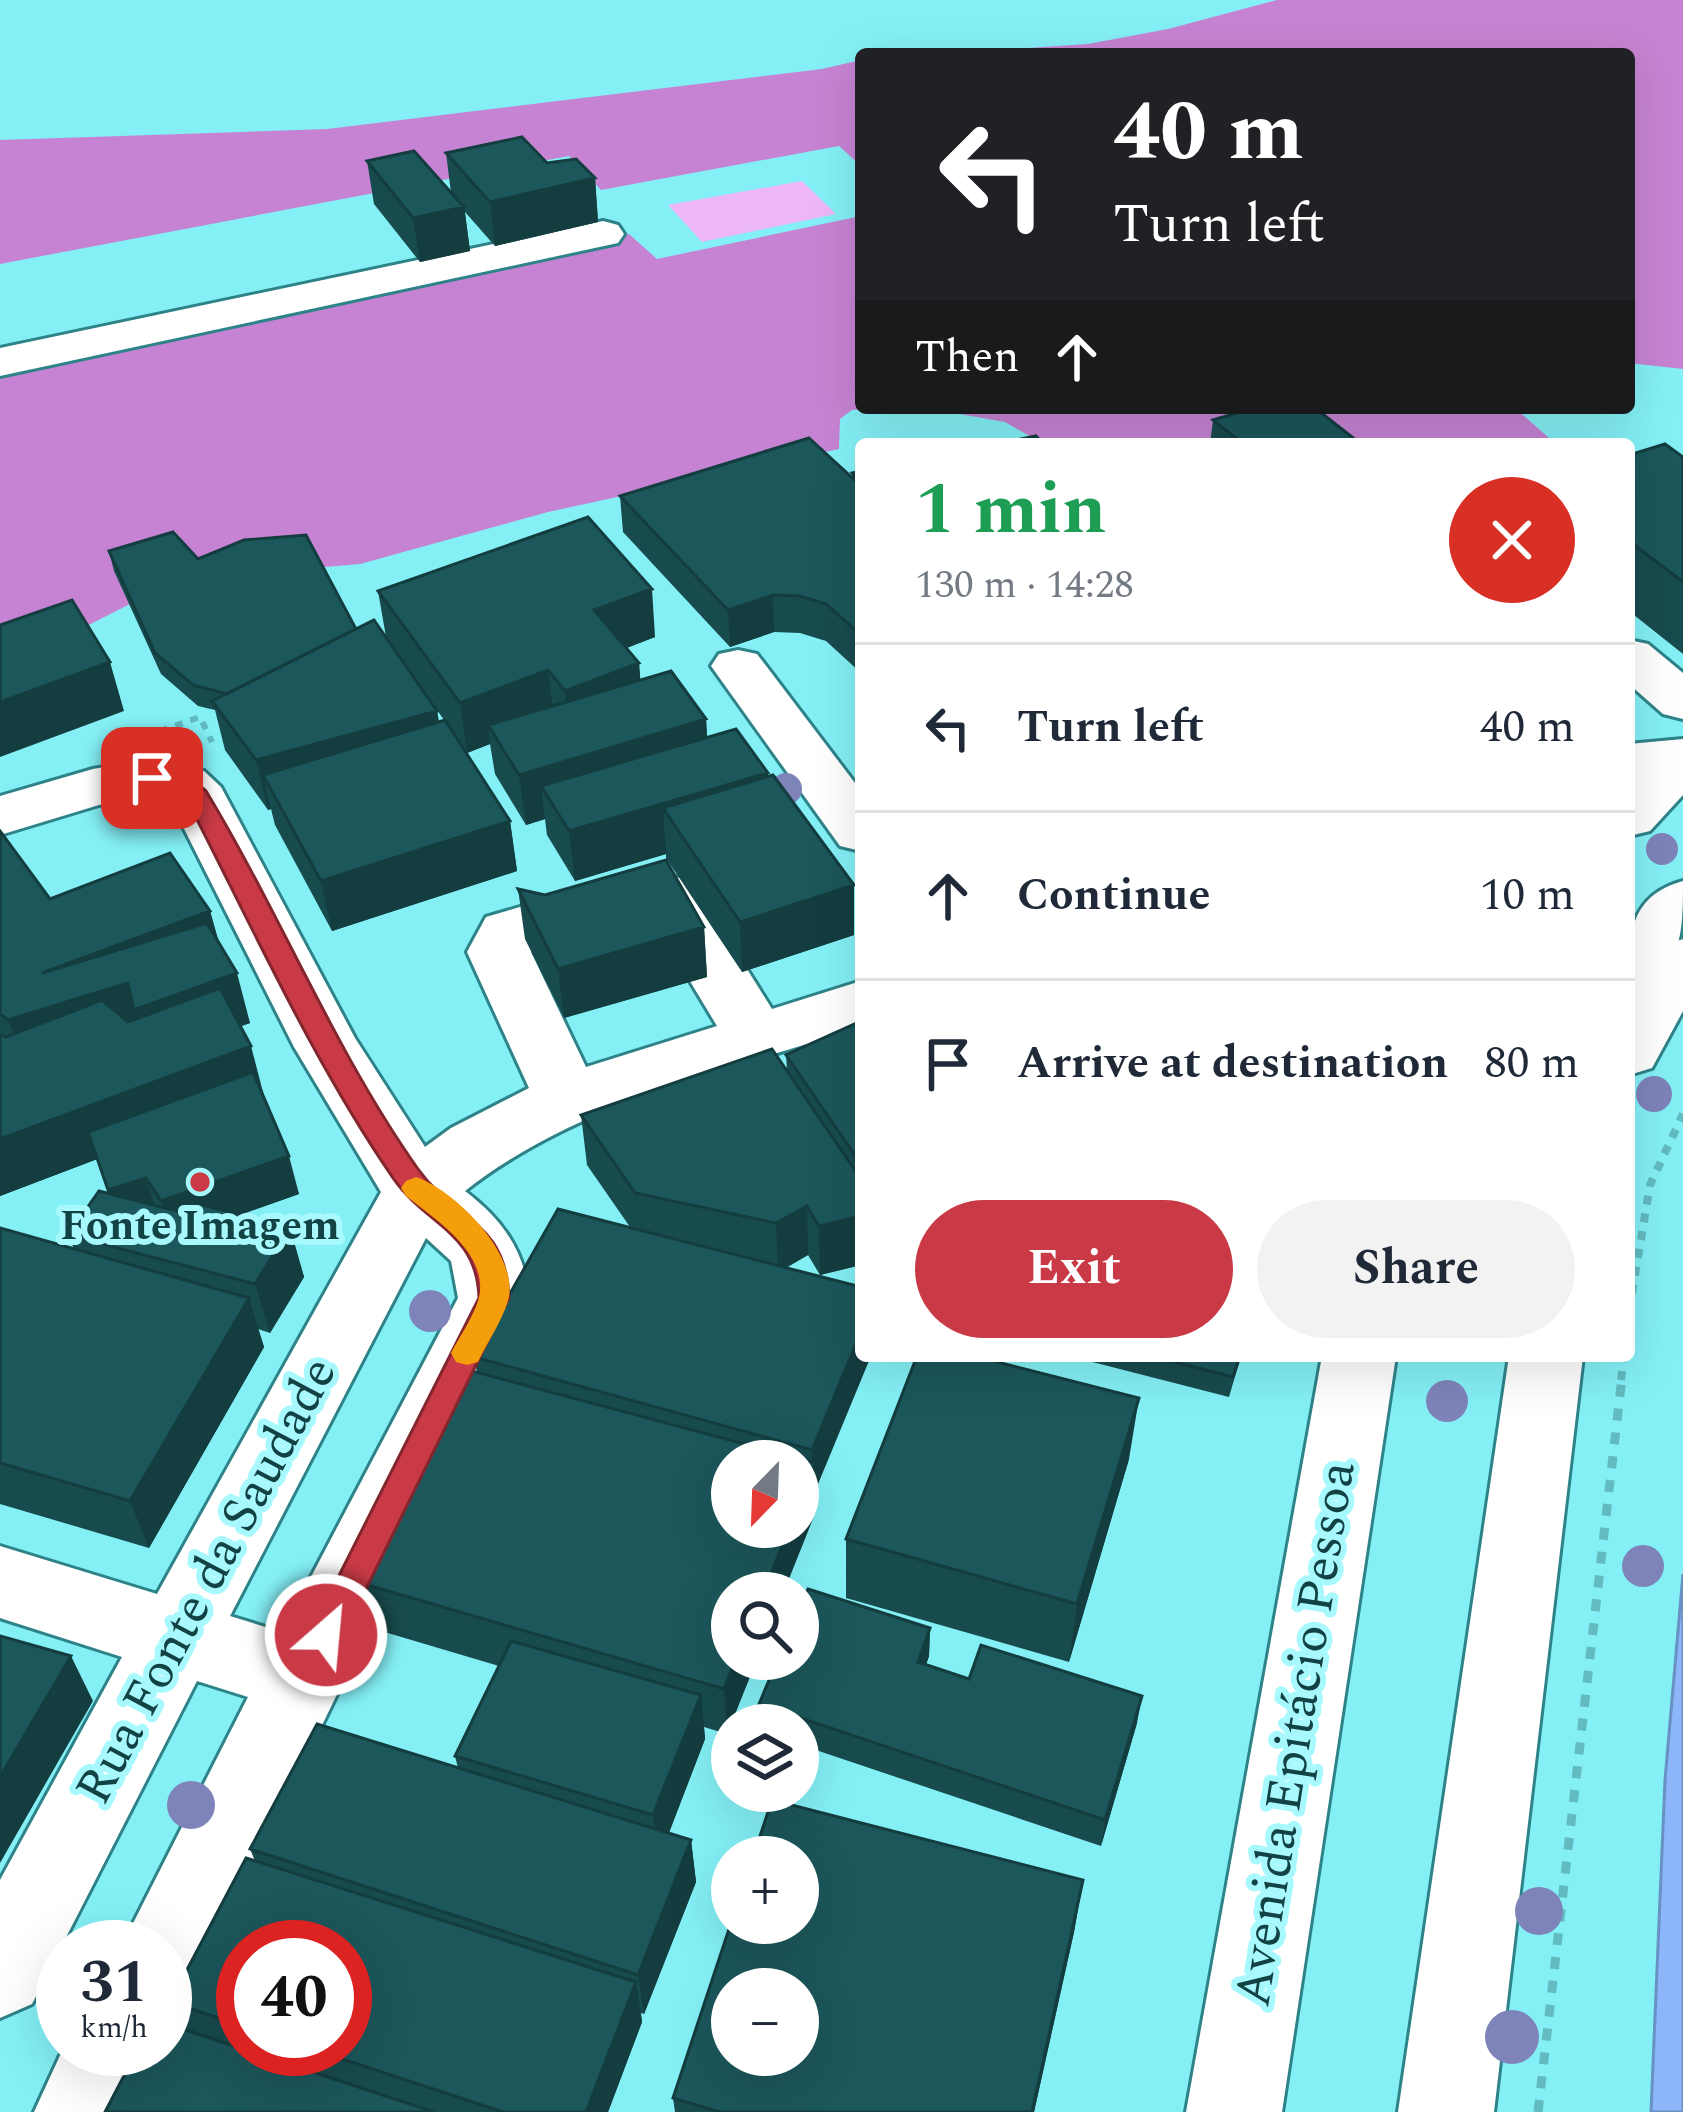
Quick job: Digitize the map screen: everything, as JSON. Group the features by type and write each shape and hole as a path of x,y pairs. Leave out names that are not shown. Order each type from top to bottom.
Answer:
{"main road":[{"path":"0,362 603,234"},
{"path":"1635,661 1683,703"},
{"path":"738,666 855,824"},
{"path":"1635,762 1683,759"},
{"path":"1635,811 1683,759"},
{"path":"0,816 132,780 162,778 188,787 212,821 358,1105 417,1190 462,1225 493,1266 494,1298 180,1920"},
{"path":"567,1098 499,952 508,932 519,927 642,892 669,895 755,1036"},
{"path":"1635,962 1683,902"},
{"path":"1635,1040 1670,975 1683,961"},
{"name":"Rua Fonte da Saudade","path":"0,1972 417,1190 491,1136 567,1098 855,1006"},
{"name":"Avenida Epitácio Pessoa","path":"1234,2112 1358,1362"},
{"path":"1446,2112 1545,1362"},
{"path":"0,1582 177,1641 305,1677"},
{"path":"82,2112 100,2076"}],"path":[{"path":"1635,1260 1641,1209 1668,1137 1683,1114"},
{"path":"1538,2112 1623,1362"}],"shaded area":[{"path":"1277,0 1683,0 1683,369 1635,364 1635,48 1027,48 1088,44"},
{"path":"855,61 855,161 839,146 601,190 569,156 0,264 0,140 327,129"},
{"path":"802,181 836,214 702,242 668,205"},
{"path":"855,217 855,410 840,419 839,449 548,512 360,564 266,572 128,605 69,635 0,653 0,366 629,234 657,259"},
{"path":"960,414 1522,414 1549,438 1033,438 1005,422"}],"water":[{"path":"1683,1574 1683,2112 1651,2112 1665,1780"}],"building":[{"path":"522,137 547,163 576,159 595,178 490,202 446,153"},
{"path":"414,151 464,207 413,218 367,161"},
{"path":"1234,414 1323,414 1353,438 1236,438 1213,420"},
{"path":"809,438 855,480 855,630 826,604 800,596 773,595 728,610 620,496"},
{"path":"1665,444 1683,457 1683,582 1635,546 1635,453"},
{"path":"588,517 652,589 594,610 639,663 565,691 548,670 460,703 378,591"},
{"path":"173,532 198,559 244,540 306,535 356,629 227,694 193,685 155,653 109,551"},
{"path":"72,600 110,662 0,702 0,625"},
{"path":"374,620 437,711 256,760 212,701"},
{"path":"671,671 706,719 519,775 488,725"},
{"path":"445,720 510,821 321,881 263,775"},
{"path":"736,729 768,773 569,831 541,786"},
{"path":"773,775 854,885 740,922 663,808"},
{"path":"0,831 50,899 170,853 210,911 42,973 207,923 237,973 134,1010 128,983 8,1020 0,1014"},
{"path":"666,860 704,927 558,969 518,889 545,895"},
{"path":"220,988 251,1046 0,1139 0,1035 6,1037 102,1000 128,1022"},
{"path":"855,1024 855,1155 786,1055"},
{"path":"772,1049 855,1170 855,1217 819,1226 807,1206 776,1223 635,1193 581,1115"},
{"path":"253,1072 289,1156 161,1201 146,1178 108,1190 88,1132"},
{"path":"99,1191 188,1214 195,1203 290,1228 255,1284 68,1235"},
{"path":"558,1209 855,1285 855,1346 816,1440 776,1440 474,1357"},
{"path":"0,1228 249,1298 130,1501 0,1463"},
{"path":"915,1362 998,1362 1139,1398 1077,1604 846,1539"},
{"path":"1174,1362 1238,1362 1233,1377"},
{"path":"472,1371 729,1440 711,1440 711,1548 781,1548 772,1572 711,1572 711,1680 728,1680 724,1689 357,1582"},
{"path":"819,1593 930,1628 918,1662 969,1679 981,1645 1142,1696 1105,1820 819,1724 819,1704 759,1704 769,1680 819,1680"},
{"path":"0,1636 71,1656 0,1777"},
{"path":"511,1641 701,1695 653,1815 455,1756"},
{"path":"317,1724 691,1840 638,1975 250,1849"},
{"path":"768,1812 819,1812 1083,1880 1032,2112 720,2112 673,2098 711,1983 711,2076 819,2076 819,1968 716,1968 724,1944 819,1944 819,1836 760,1836"},
{"path":"246,1858 636,1982 586,2112 503,2112 372,2069 372,1920 216,1920 216,2017 192,2009 192,1960"},
{"path":"192,2032 216,2040 216,2076 325,2076 434,2112 105,2112 124,2076 192,2076"}],"slow traffic":[{"path":"416,1188 462,1225 493,1266 494,1298 467,1353"}],"place":[{"name":"Fonte Imagem","path":"200,1182"}],"route":[{"path":"152,778 182,783 197,796 358,1105 417,1190 462,1225 493,1266 494,1298 326,1635"}]}
